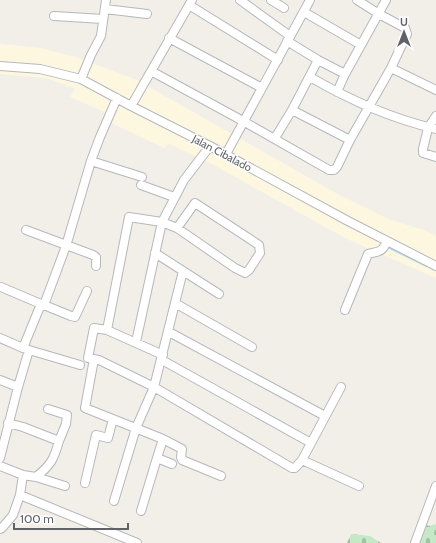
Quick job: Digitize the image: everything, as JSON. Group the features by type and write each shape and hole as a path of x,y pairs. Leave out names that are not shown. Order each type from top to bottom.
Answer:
{"street":[{"path":"81,79 101,36 106,0"},
{"path":"240,0 318,60 345,74"},
{"path":"271,0 284,8"},
{"path":"226,154 310,0"},
{"path":"151,72 274,138 329,170 334,170 391,68 407,34 406,28 378,14 357,0"},
{"path":"337,92 345,74 386,0"},
{"path":"131,106 190,2 278,60"},
{"path":"105,9 147,14"},
{"path":"304,12 361,45"},
{"path":"54,16 103,19"},
{"path":"170,38 262,88"},
{"path":"274,138 292,110 318,60"},
{"name":"Jalan Cibalado","path":"0,66 40,69 81,79 115,103 131,106 226,154 334,214 385,245 436,266"},
{"path":"391,68 436,89"},
{"path":"310,77 369,107 432,129"},
{"path":"0,458 2,442 18,387 26,349 42,304 66,246 91,161 115,103"},
{"path":"292,110 350,140"},
{"path":"436,116 423,153 436,157"},
{"path":"136,342 162,222 184,180 210,146"},
{"path":"91,161 142,181 174,197"},
{"path":"107,330 129,217 162,222 176,228 234,268 245,273 249,270 260,253 258,246 255,243 195,203 176,228"},
{"path":"26,230 93,255 96,257 96,266"},
{"path":"346,310 368,254 377,253 385,245"},
{"path":"155,253 219,294"},
{"path":"114,501 136,428 154,387 169,332 183,271"},
{"path":"1,287 75,317 87,291"},
{"path":"175,303 252,347"},
{"path":"311,443 136,342 107,330 94,328 88,358 98,360 154,387 292,468 295,468 302,460 341,387"},
{"path":"169,332 325,416"},
{"path":"0,338 26,349 80,365"},
{"path":"94,359 85,408 163,439 182,449 180,457 182,460 221,476"},
{"path":"0,380 18,387"},
{"path":"36,477 47,468 55,454 66,424 67,415 48,408"},
{"path":"85,484 96,435 108,438 113,419"},
{"path":"8,423 23,427 59,441"},
{"path":"141,511 163,439"},
{"path":"156,458 172,464"},
{"path":"302,460 359,486"},
{"path":"0,466 23,475 36,477 65,486"},
{"path":"0,529 13,514 20,495 23,475"},
{"path":"415,543 436,486"},
{"path":"20,495 137,543"}],"shaded area":[{"path":"0,44 41,48 78,58 137,80 341,196 391,220 424,230 436,236 436,278 345,238 210,163 169,144 164,148 103,119 105,112 70,97 75,88 46,78 0,74"}],"green space":[{"path":"419,522 429,526 436,524 436,543 410,543"},
{"path":"351,534 370,536 381,543 347,543"}],"waterway":[{"path":"388,247 427,266"}]}
